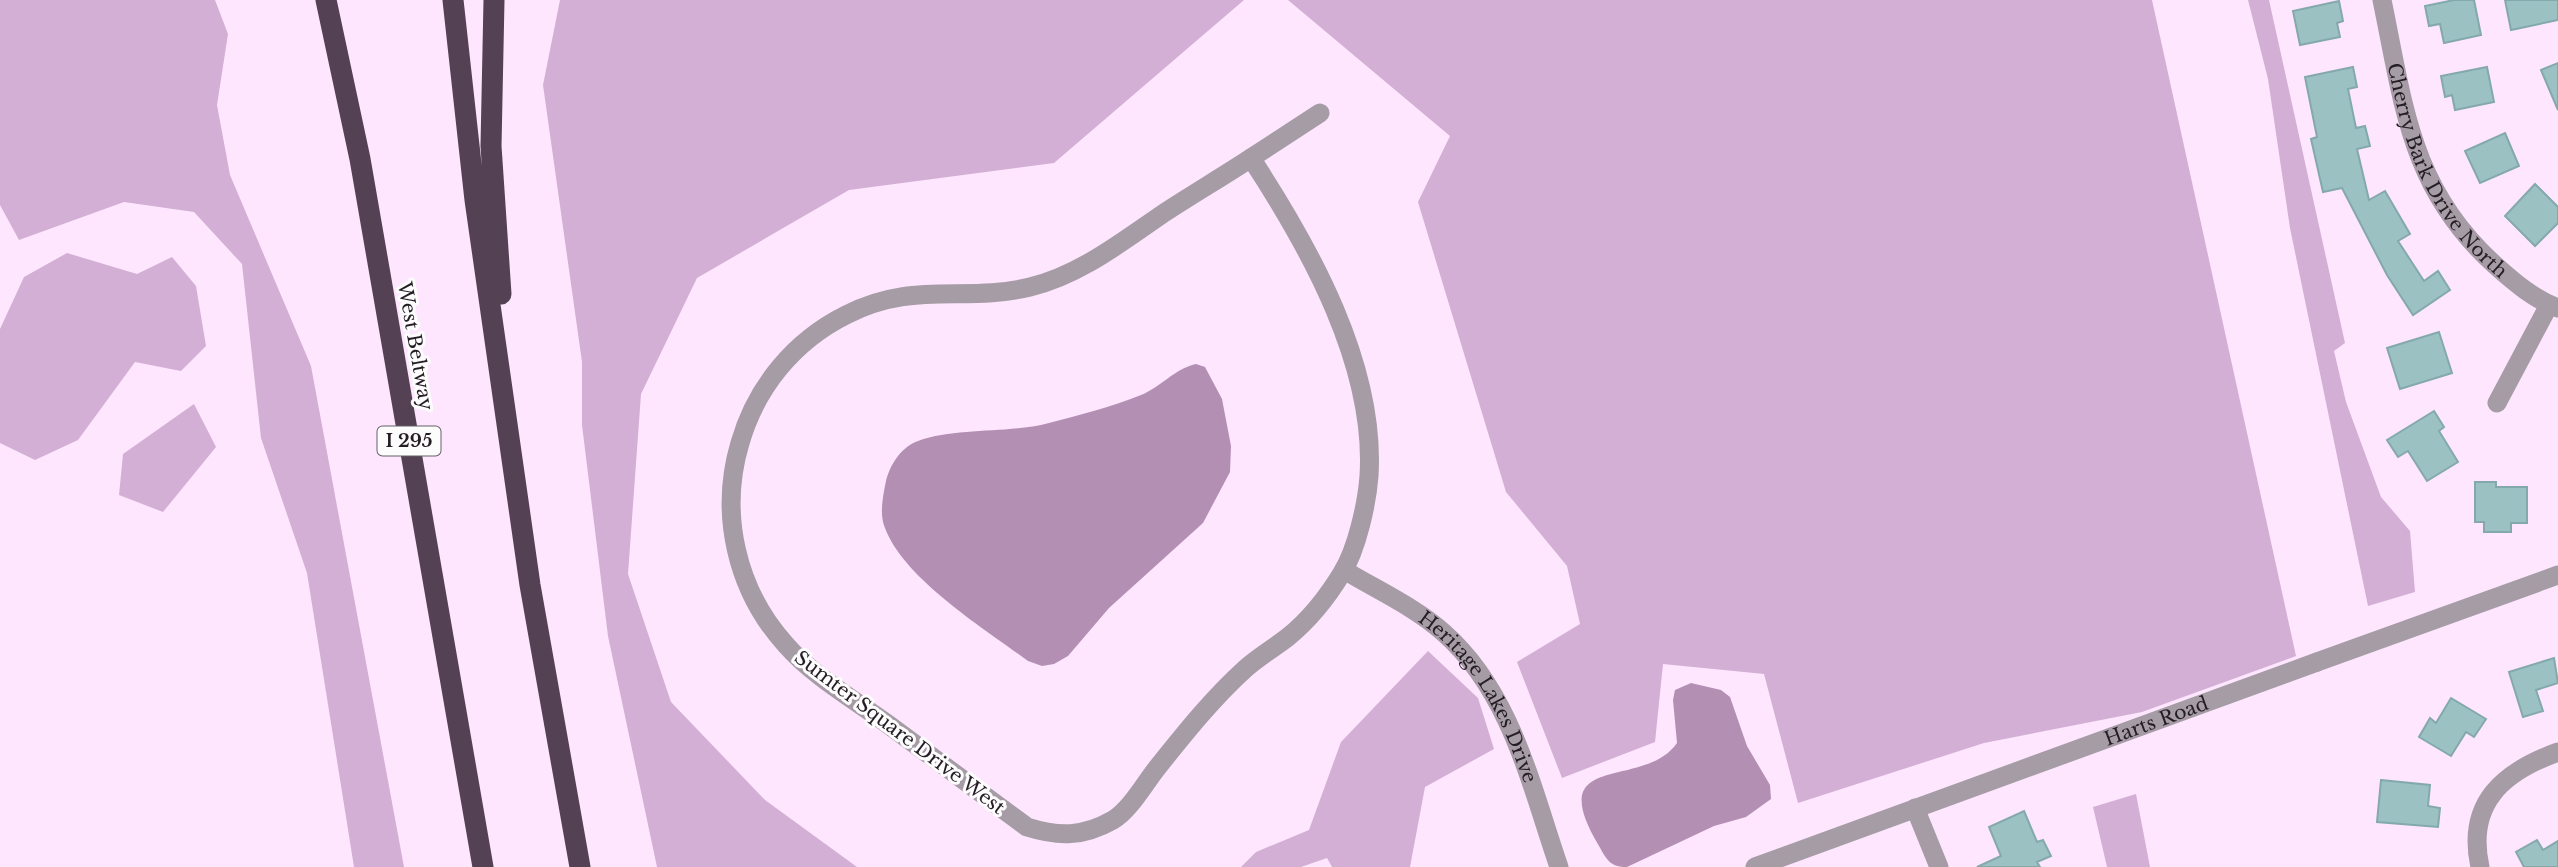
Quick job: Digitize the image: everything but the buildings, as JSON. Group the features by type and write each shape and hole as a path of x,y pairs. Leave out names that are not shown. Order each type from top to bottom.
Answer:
{"highway":[{"path":"453,0 475,200 530,585 580,867"},
{"path":"494,0 491,146 505,337 530,585"},
{"name":"West Beltway","path":"326,5 360,159 483,867"}],"street":[{"name":"Cherry Bark Drive North","path":"2382,0 2410,133 2424,172 2441,204 2486,257 2511,280 2553,306"},
{"name":"Sumter Square Drive West","path":"1251,159 1304,243 1356,366 1365,398 1370,435 1369,478 1363,513 1344,570 1314,610 1289,636 1249,666 1212,700 1117,818 1073,836 1049,834 1027,827 806,665 764,617 746,581 734,542 730,503 733,465 744,428 762,391 786,359 812,335 847,314 916,292 998,292 1031,287 1096,258 1320,113"},
{"path":"2497,403 2553,306"},
{"name":"Heritage Lakes Drive","path":"1344,570 1436,627 1475,667 1497,701 1512,732 1559,867"},
{"name":"Harts Road","path":"1755,867 2558,575"},
{"path":"2480,867 2476,832 2488,800 2504,779 2527,764 2558,752"},
{"path":"1915,808 1939,867"}],"shaded area":[{"path":"0,0 215,0 228,34 217,105 230,175 311,366 404,867 354,867 307,573 261,438 242,264 194,212 124,202 19,240 0,205"},
{"path":"560,0 1244,0 1054,163 849,190 697,278 641,394 628,574 671,702 765,800 857,867 657,867 608,636 582,425 582,362 543,85"},
{"path":"1288,0 2152,0 2296,656 2142,712 1984,743 1798,803 1764,674 1663,664 1655,742 1562,778 1517,662 1580,624 1567,566 1506,492 1418,202 1450,136"},
{"path":"2248,0 2269,0 2345,343 2334,351 2346,402 2381,497 2410,531 2415,592 2368,606 2290,228 2268,79"},
{"path":"67,253 137,274 172,257 196,286 206,346 181,371 135,362 78,440 35,460 0,443 0,329 24,277"},
{"path":"1196,364 1205,367 1222,399 1231,446 1230,472 1203,523 1109,608 1068,656 1054,664 1042,666 1028,661 927,584 895,547 883,523 884,493 893,463 901,452 912,444 949,434 1049,423 1141,395 1188,366"},
{"path":"194,404 216,447 163,512 119,495 123,454"},
{"path":"1428,651 1478,698 1494,749 1425,787 1410,867 1332,867 1327,858 1301,867 1241,867 1256,852 1309,830 1341,742"},
{"path":"1691,683 1721,690 1730,697 1747,746 1770,785 1771,799 1746,817 1714,826 1627,867 1617,866 1607,859 1584,816 1582,796 1589,783 1604,776 1643,766 1662,757 1677,743 1673,700 1675,690"},
{"path":"2136,794 2150,867 2107,867 2093,807"}]}
